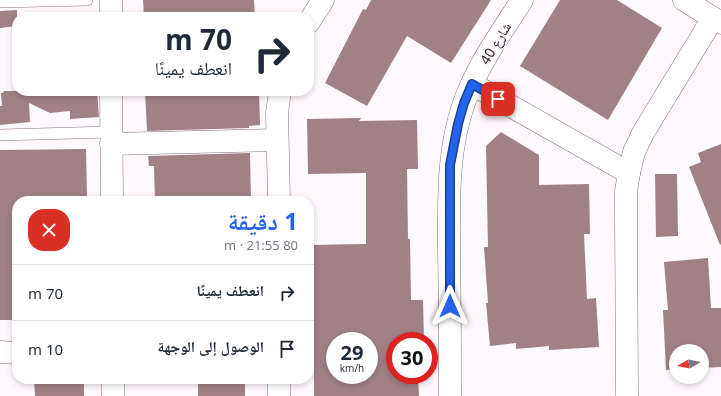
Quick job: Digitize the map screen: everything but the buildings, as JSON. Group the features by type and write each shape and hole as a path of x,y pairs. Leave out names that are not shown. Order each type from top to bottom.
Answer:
{"street":[{"path":"111,0 111,12"},
{"path":"314,14 323,0"},
{"name":"شارع 40","path":"450,396 450,165 458,124 464,103 472,84 487,56 522,0"},
{"path":"627,396 626,210 629,173 634,152 642,133 717,20 684,0"},
{"path":"472,84 629,173"},
{"path":"111,96 112,196"},
{"path":"279,96 277,113 279,196"},
{"path":"111,138 277,140"},
{"path":"0,352 12,352"},
{"path":"113,384 113,396"},
{"path":"280,384 280,396"}],"lane":[{"path":"0,2 87,0"},
{"path":"0,135 111,138"}],"route":[{"path":"450,306 449,187 453,145 464,103 472,84 498,99"}]}
